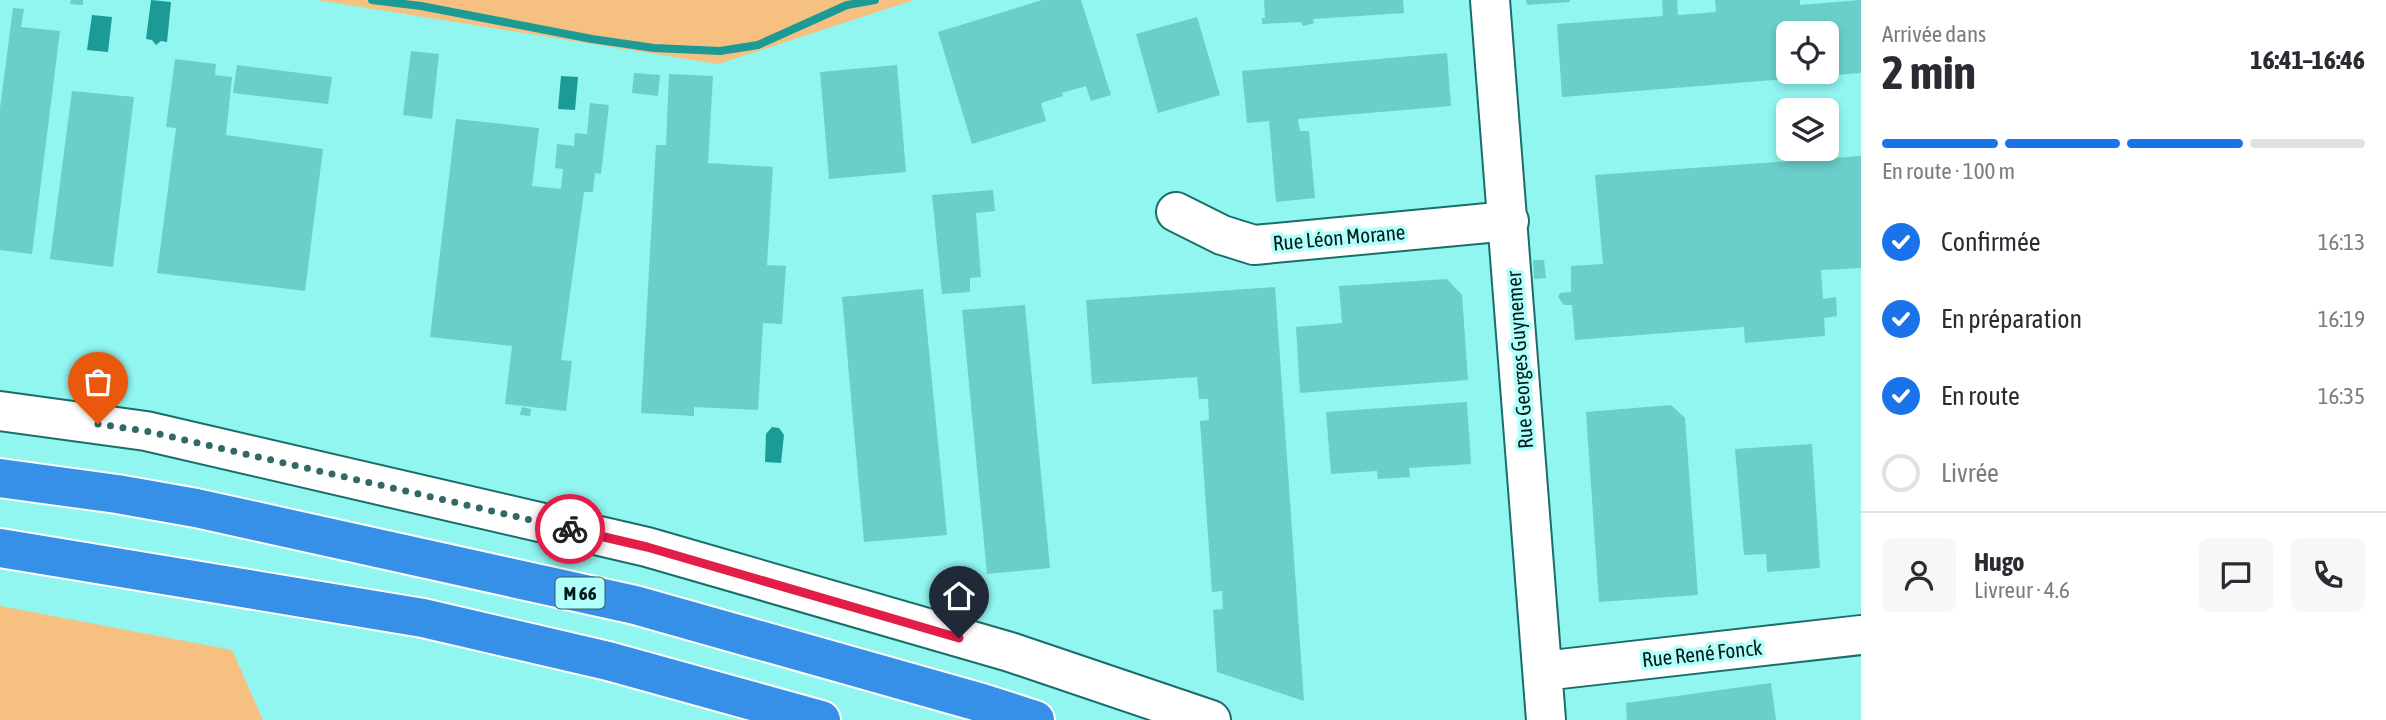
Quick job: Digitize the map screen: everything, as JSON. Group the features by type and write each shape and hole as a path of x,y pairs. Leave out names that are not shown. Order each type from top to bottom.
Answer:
{"highway":[{"name":"M 66","path":"0,478 196,508 635,605 1035,720"},
{"path":"0,548 423,618 608,661 821,720"}],"street":[{"name":"Rue Georges Guynemer","path":"1490,0 1546,720"},
{"name":"Rue Léon Morane","path":"1176,212 1222,235 1254,244 1509,221"},
{"path":"0,411 146,431 647,547 1010,652 1211,720"},
{"name":"Rue René Fonck","path":"1543,671 1861,635"}],"shaded area":[{"path":"317,0 914,0 718,64"},
{"path":"0,606 232,650 263,720 0,720"}],"water":[{"path":"151,0 171,2 167,42 161,41 156,45 152,40 146,39"},
{"path":"92,15 112,17 108,52 87,50"},
{"path":"561,76 578,77 575,110 558,109"},
{"path":"772,427 779,428 784,435 781,463 765,462 766,434"}],"building":[{"path":"71,0 83,0 83,5 70,4"},
{"path":"1042,0 1081,0 1111,95 1091,101 1086,86 1062,93 1063,96 1041,103 1046,121 972,144 938,32"},
{"path":"1264,0 1403,0 1404,13 1313,19 1314,23 1303,26 1301,22 1262,24 1262,18 1265,18"},
{"path":"1526,0 1570,0 1570,2 1527,5"},
{"path":"1662,0 1677,0 1678,15 1716,12 1715,0 1800,0 1800,5 1861,0 1861,73 1839,75 1839,21 1776,21 1776,80 1562,97 1557,24 1663,16"},
{"path":"13,8 24,9 21,27 60,31 32,254 0,250 0,108"},
{"path":"1197,17 1220,95 1158,113 1136,34"},
{"path":"411,51 439,54 432,119 403,115"},
{"path":"1447,53 1451,106 1298,119 1300,131 1309,131 1315,198 1276,202 1269,121 1247,123 1242,71"},
{"path":"175,59 216,64 215,75 232,77 226,135 323,149 305,291 157,273 176,128 166,127"},
{"path":"237,65 332,77 328,104 233,93"},
{"path":"897,65 906,172 829,179 820,72"},
{"path":"634,73 660,75 658,96 632,93"},
{"path":"669,74 713,76 708,163 773,167 767,265 786,266 782,324 763,323 758,410 694,407 694,416 641,413 656,145 666,145"},
{"path":"72,91 134,97 113,267 50,259"},
{"path":"590,103 609,105 601,174 595,173 593,192 584,192 561,360 572,361 566,411 505,404 512,346 430,337 456,119 539,128 532,186 561,189 563,169 555,168 557,144 574,146 575,133 587,134"},
{"path":"1861,156 1861,268 1821,270 1823,299 1836,297 1837,316 1824,318 1825,336 1745,343 1744,327 1575,340 1572,305 1564,305 1558,297 1560,293 1571,292 1571,266 1603,264 1595,175 1791,161 1839,161 1839,158"},
{"path":"993,190 995,211 976,213 981,277 970,278 970,292 942,294 932,195"},
{"path":"1533,260 1544,260 1546,278 1534,279"},
{"path":"1447,279 1462,295 1468,380 1300,393 1296,327 1342,323 1339,286"},
{"path":"1275,287 1304,701 1217,672 1213,610 1223,609 1222,591 1212,592 1200,421 1209,420 1208,399 1199,399 1197,377 1092,384 1086,300"},
{"path":"923,289 947,535 864,542 842,297"},
{"path":"1025,305 1050,568 987,574 962,310"},
{"path":"1467,402 1471,464 1409,468 1410,477 1378,479 1377,471 1331,474 1326,412"},
{"path":"1671,405 1685,418 1698,595 1599,602 1586,412"},
{"path":"522,407 531,409 530,416 520,415"},
{"path":"1812,444 1820,568 1767,572 1766,554 1744,555 1735,449"},
{"path":"1771,683 1776,720 1627,720 1626,703"}],"waterway":[{"path":"372,0 421,6 592,39 654,48 720,51 758,45 847,5 875,0"}],"way so far":[{"path":"98,424 146,431 570,529"}],"route":[{"path":"570,529 647,547 959,638"}]}
